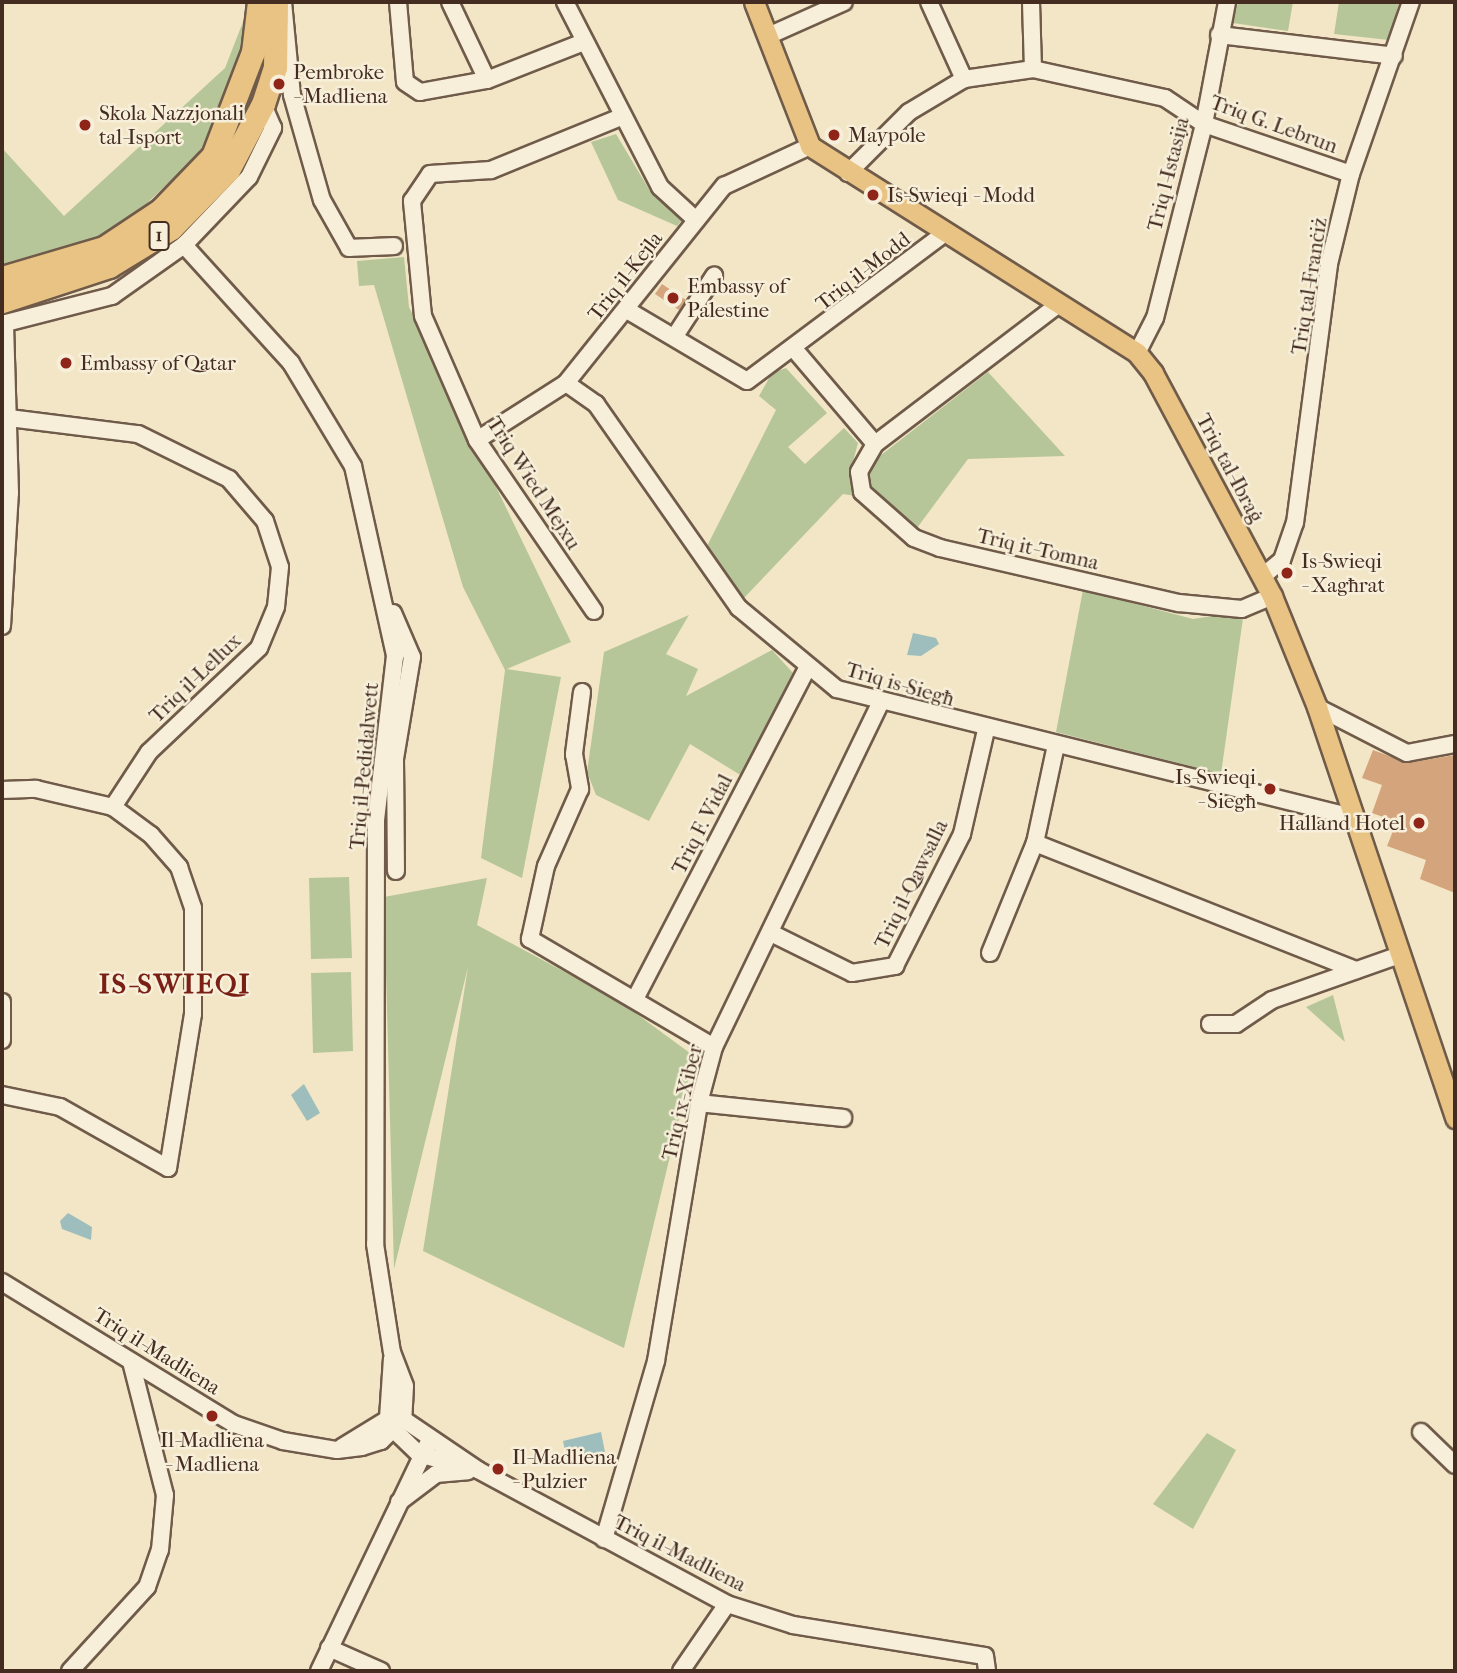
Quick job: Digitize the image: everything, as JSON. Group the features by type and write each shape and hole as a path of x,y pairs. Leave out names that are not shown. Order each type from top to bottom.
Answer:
{"highway":[{"name":"1","path":"2,278 104,248 161,210 213,156 253,52 259,2"},
{"name":"1","path":"3,316 109,266 171,228 228,170 263,104 275,67 276,2"}],"main road":[{"path":"754,2 810,146"},
{"name":"Triq tal-Ibraġ","path":"810,146 848,173 1137,353 1272,596 1317,707 1397,956 1454,1111"}],"street":[{"path":"283,2 287,65 322,200 349,248 394,246"},
{"path":"398,2 405,82 420,92 487,80 584,42"},
{"path":"450,2 487,80"},
{"path":"565,2 621,117 660,187 696,220"},
{"path":"768,36 844,2"},
{"path":"929,2 964,79"},
{"path":"1031,2 1033,69"},
{"name":"Triq l-Istasija","path":"1137,353 1156,318 1204,124 1227,2"},
{"name":"Triq tal-Franċiż","path":"1263,576 1282,560 1295,523 1329,264 1351,174 1411,2"},
{"path":"1219,34 1394,55"},
{"name":"Triq G. Lebrun","path":"848,173 909,112 964,79 1033,69 1165,98 1204,124 1351,174"},
{"path":"263,104 273,128"},
{"path":"2,626 9,418 3,316 112,296 184,245 230,203 273,128 299,113"},
{"name":"Triq Wied Mejxu","path":"594,611 477,440 423,316 412,201 430,174 491,170 621,117"},
{"name":"Triq il-Kejla","path":"477,440 566,383 724,186 810,146"},
{"name":"Triq il-Modd","path":"627,310 747,381 795,350 945,233"},
{"name":"Triq il-Pedidalwett","path":"184,245 291,363 353,466 395,656 376,820 375,1244 392,1352 404,1386 395,1423"},
{"path":"675,336 713,276"},
{"path":"795,350 875,444 1059,304"},
{"name":"Triq is-Siegħ","path":"566,383 596,404 739,608 807,668 837,689 986,730 1352,817"},
{"name":"Triq il-Lellux","path":"9,418 138,434 229,479 265,521 281,567 276,607 258,648 149,752 113,807"},
{"name":"Triq it-Tomna","path":"875,444 859,472 862,492 914,538 940,548 1180,603 1242,608 1272,596"},
{"path":"383,596 412,657 395,759 396,871"},
{"name":"Triq F. Vidal","path":"635,999 807,668"},
{"path":"582,692 574,754 580,789 546,866 530,939 714,1047"},
{"name":"Triq ix-Xiber","path":"604,1539 656,1361 699,1103 714,1047 881,702"},
{"path":"1317,707 1407,752 1455,744"},
{"name":"Triq il-Qawsalla","path":"771,933 852,972 895,966 962,834 986,730"},
{"path":"990,953 1035,843 1056,745"},
{"path":"2,790 36,789 113,807 151,835 178,867 193,908 194,1013 168,1168 60,1107 2,1095"},
{"path":"1035,843 1356,970"},
{"path":"1210,1024 1236,1024 1272,1000 1397,956"},
{"path":"2,1002 2,1040"},
{"path":"699,1103 843,1118"},
{"name":"Triq il-Madliena","path":"2,1282 115,1347 131,1362 234,1424 283,1441 337,1450 395,1423 429,1449 478,1470 727,1604 793,1625 985,1656 987,1671"},
{"path":"70,1671 147,1587 160,1550 165,1495 131,1362"},
{"path":"1420,1432 1455,1465"},
{"path":"424,1483 429,1449"},
{"path":"319,1671 399,1502 429,1449"},
{"path":"399,1502 436,1474 478,1470"},
{"path":"681,1671 727,1604"},
{"path":"329,1648 381,1671"}],"green space":[{"path":"1238,2 1293,2 1288,31 1233,23"},
{"path":"1339,2 1399,2 1389,40 1334,34"},
{"path":"248,9 227,111 193,160 143,207 95,240 2,268 2,148 64,216 225,68"},
{"path":"616,134 650,191 682,220 677,226 618,200 591,142"},
{"path":"404,257 409,307 571,642 507,669 561,677 522,878 481,858 505,670 463,587 374,285 359,286 357,261"},
{"path":"786,368 827,413 788,447 805,464 844,428 858,443 849,476 856,496 843,494 744,598 706,548 776,410 759,396 772,373"},
{"path":"988,372 1065,456 968,459 917,528 865,480 872,462"},
{"path":"1083,590 1193,619 1244,611 1221,774 1056,732"},
{"path":"689,615 666,654 698,669 686,696 772,650 793,673 742,776 690,744 649,821 596,795 587,772 604,652"},
{"path":"349,877 352,958 311,959 309,878"},
{"path":"487,878 477,925 619,1001 694,1056 624,1348 423,1251 468,967 394,1269 384,897"},
{"path":"351,972 353,1051 313,1053 311,973"},
{"path":"1333,995 1345,1042 1306,1007"},
{"path":"1207,1433 1236,1450 1193,1529 1153,1504"}],"water":[{"path":"913,633 936,638 939,644 921,656 907,655"},
{"path":"304,1084 320,1113 307,1121 291,1095"},
{"path":"68,1213 92,1227 91,1240 62,1229 60,1221"},
{"path":"601,1432 605,1452 567,1461 563,1441"}],"building":[{"name":"Embassy of Palestine","path":"662,284 686,300 679,310 655,294"},
{"name":"Halland Hotel","path":"1373,750 1408,763 1455,755 1455,893 1420,879 1426,860 1387,846 1393,831 1381,827 1386,818 1372,813 1382,785 1362,778"}],"place":[{"name":"Pembroke - Madliena","path":"279,84"},
{"name":"Skola Nazzjonali tal-Isport","path":"85,125"},
{"name":"Maypole","path":"834,135"},
{"name":"Is-Swieqi - Modd","path":"873,195"},
{"name":"Embassy of Palestine","path":"673,298"},
{"name":"Embassy of Qatar","path":"66,363"},
{"name":"Is-Swieqi - Xagħrat","path":"1287,573"},
{"name":"Is-Swieqi - Siegħ","path":"1270,789"},
{"name":"Halland Hotel","path":"1419,823"},
{"name":"Il-Madliena - Madliena","path":"212,1416"},
{"name":"Il-Madliena - Pulzier","path":"498,1469"}],"district":[{"name":"IS-SWIEQI","path":"175,984"}]}
